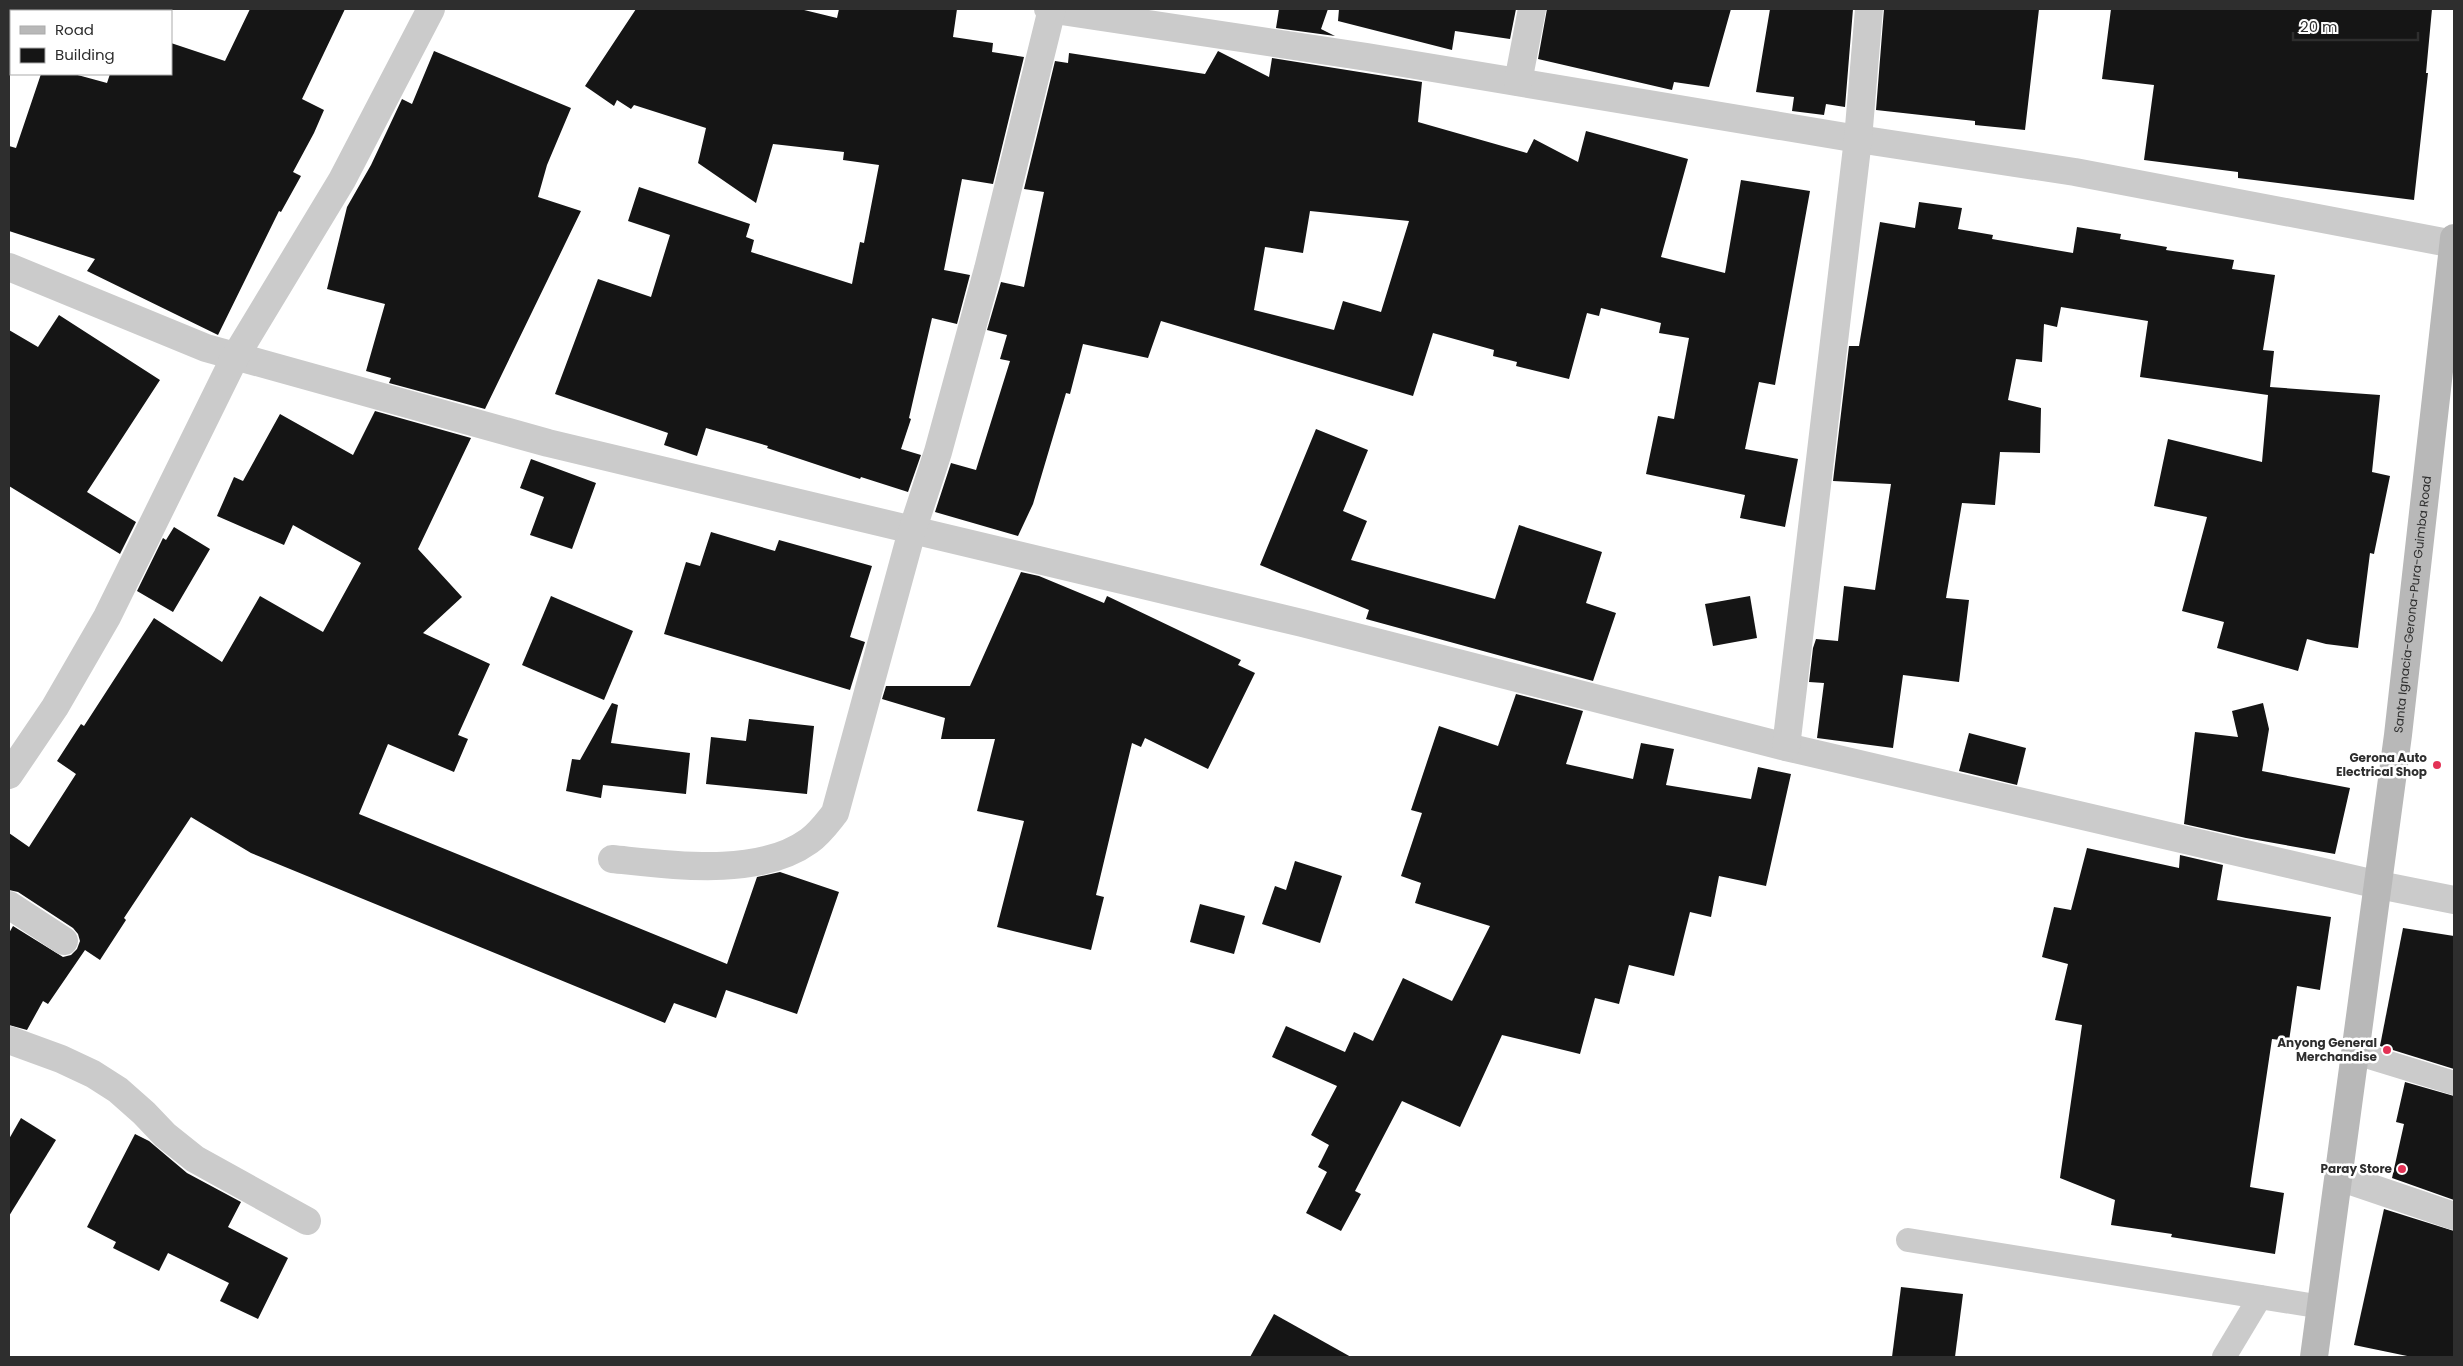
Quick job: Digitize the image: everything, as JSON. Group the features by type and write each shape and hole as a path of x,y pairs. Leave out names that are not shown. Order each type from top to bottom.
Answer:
{"main road":[{"name":"Santa Ignacia-Gerona-Pura-Guimba Road","path":"2314,1357 2398,735 2454,238"}],"street":[{"path":"9,774 65,690 124,587 235,357 342,180 432,9"},
{"path":"612,859 679,865 732,865 758,862 788,853 809,841 824,829 835,813 912,531 938,452 988,269 1051,9 1367,57 1858,139 2074,172 2454,244"},
{"path":"1518,82 1532,9"},
{"path":"1786,748 1858,139 1869,9"},
{"path":"9,266 159,330 235,357 548,443 912,531 1302,622 1786,748 2379,885 2454,900"},
{"path":"9,905 64,941"},
{"path":"9,1040 61,1059 93,1074 118,1090 171,1141 195,1159 308,1221"},
{"path":"2339,1177 2454,1216"}],"lane":[{"path":"2356,1053 2454,1083"},
{"path":"1908,1240 2322,1307"},
{"path":"2224,1357 2260,1297"}],"building":[{"path":"250,9 345,9 302,99 324,110 293,172 301,176 281,212 279,211 218,335 87,271 95,259 9,231 9,146 16,148 41,75 78,75 107,83 110,75 172,75 172,43 225,61"},
{"path":"636,9 800,9 837,18 839,9 957,9 953,37 993,43 992,52 1024,57 993,184 962,179 944,270 970,275 957,324 932,318 909,418 911,419 901,449 921,455 908,492 861,477 860,479 767,448 768,446 706,428 697,456 664,445 668,433 555,394 598,279 651,297 670,235 628,221 639,187 750,224 746,237 754,240 751,252 852,284 860,242 864,243 879,165 843,160 844,152 773,144 756,203 698,163 706,128 634,105 631,109 617,100 614,106 585,86"},
{"path":"1279,9 1328,9 1321,29 1335,36 1276,28"},
{"path":"1339,9 1516,9 1510,39 1455,31 1452,50 1338,21"},
{"path":"1547,9 1731,9 1709,87 1674,82 1672,90 1538,59"},
{"path":"1770,9 1853,9 1845,107 1826,104 1824,115 1792,111 1794,97 1756,92"},
{"path":"1884,9 2039,9 2025,130 1975,125 1975,121 1876,110"},
{"path":"2111,9 2432,9 2426,73 2428,73 2414,200 2238,178 2238,172 2144,160 2154,85 2102,79"},
{"path":"434,51 571,108 547,165 538,197 581,211 485,409 389,383 391,378 366,371 385,304 327,289 347,207 371,165 402,99 412,104"},
{"path":"1218,51 1269,77 1272,58 1422,82 1418,122 1527,153 1534,139 1578,162 1586,131 1688,159 1661,257 1725,273 1741,180 1810,191 1775,385 1759,382 1745,449 1798,459 1785,527 1740,518 1745,495 1646,474 1658,416 1674,419 1689,338 1659,333 1661,323 1601,308 1599,316 1587,313 1569,379 1516,366 1517,362 1493,356 1494,350 1433,333 1413,396 1161,321 1148,358 1083,344 1070,394 1066,393 1033,504 1018,536 935,512 951,463 976,470 1010,361 1000,359 1007,335 987,330 1001,282 1024,287 1044,192 1024,189 1055,61 1068,63 1069,53 1205,74","holes":["1310,211 1409,221 1381,312 1343,301 1334,330 1254,310 1265,247 1303,253"]},
{"path":"1919,202 1962,208 1958,229 1993,235 1992,239 2073,253 2077,227 2121,234 2120,239 2167,247 2166,250 2234,260 2232,269 2275,275 2263,350 2274,351 2270,387 2380,395 2372,472 2390,476 2374,554 2370,553 2358,648 2326,644 2307,639 2298,671 2217,648 2224,622 2182,611 2207,517 2154,506 2168,439 2262,462 2268,395 2140,377 2148,321 2061,307 2057,327 2044,324 2042,362 2016,359 2008,400 2041,408 2040,453 2000,452 1995,505 1962,503 1946,598 1969,600 1959,682 1903,675 1893,748 1817,738 1824,683 1809,682 1813,648 1816,639 1838,641 1844,586 1875,590 1891,484 1833,481 1849,346 1859,346 1880,222 1915,228"},
{"path":"59,315 160,380 87,492 136,522 120,554 9,486 9,330 38,347"},
{"path":"375,411 471,438 418,549 462,597 423,633 490,664 458,735 468,739 454,772 388,744 359,814 727,964 757,877 780,872 839,892 797,1014 726,990 716,1018 674,1003 665,1023 251,853 191,817 124,918 126,920 100,960 85,950 48,1004 43,1001 27,1030 9,1025 9,933 13,926 63,957 71,955 77,949 80,941 78,934 73,928 18,892 9,890 9,833 29,847 76,774 57,761 81,724 84,726 154,618 222,662 260,596 323,632 361,563 293,525 284,545 217,516 234,477 243,481 280,414 353,455"},
{"path":"1316,429 1368,450 1343,511 1367,521 1351,560 1495,599 1519,525 1602,552 1586,603 1616,613 1593,681 1366,619 1369,610 1260,565"},
{"path":"531,459 596,483 572,549 530,535 544,497 520,488"},
{"path":"174,527 210,549 173,612 137,591 163,538 166,540"},
{"path":"711,532 775,551 779,540 872,566 850,637 865,642 850,690 664,634 686,562 700,566"},
{"path":"1021,572 1039,576 1104,603 1107,596 1241,660 1238,665 1255,673 1208,769 1145,738 1141,747 1132,743 1096,895 1104,897 1091,950 997,927 1024,821 977,811 995,739 941,739 945,718 882,699 886,686 970,686"},
{"path":"551,596 633,631 604,700 522,665"},
{"path":"1750,596 1757,638 1713,646 1705,604"},
{"path":"1516,694 1583,711 1566,764 1633,779 1641,743 1674,749 1666,785 1751,799 1758,767 1791,774 1766,886 1719,876 1711,917 1690,912 1674,976 1629,965 1619,1004 1595,998 1580,1054 1502,1035 1460,1127 1402,1101 1355,1191 1361,1194 1341,1231 1306,1213 1327,1172 1318,1167 1329,1145 1311,1135 1337,1086 1272,1057 1286,1026 1345,1052 1354,1032 1373,1041 1403,978 1452,1001 1490,926 1415,903 1421,883 1401,876 1422,813 1411,810 1439,726 1498,746"},
{"path":"612,703 618,705 611,743 690,753 686,794 603,785 601,798 566,791 572,759 580,760"},
{"path":"2263,703 2269,729 2262,771 2350,788 2335,854 2246,838 2184,824 2195,732 2238,737 2232,711"},
{"path":"749,719 814,726 807,794 706,784 711,737 746,741"},
{"path":"1969,733 2026,748 2017,785 1959,771"},
{"path":"2087,848 2179,868 2180,855 2223,865 2217,900 2331,917 2320,990 2297,986 2289,1041 2272,1039 2250,1187 2284,1193 2275,1254 2171,1237 2172,1234 2111,1225 2115,1200 2060,1178 2082,1025 2055,1020 2068,964 2042,957 2054,907 2071,910"},
{"path":"1295,861 1342,876 1320,943 1262,924 1275,886 1286,890"},
{"path":"1200,904 1245,916 1234,954 1190,942"},
{"path":"2403,928 2454,936 2454,1069 2380,1046"},
{"path":"2405,1082 2454,1096 2454,1200 2392,1178 2404,1124 2396,1122"},
{"path":"21,1118 56,1140 9,1216 9,1139"},
{"path":"135,1134 149,1141 187,1173 241,1202 228,1227 288,1258 258,1319 220,1301 229,1283 168,1253 159,1271 113,1248 116,1242 87,1227"},
{"path":"2384,1209 2454,1231 2454,1357 2412,1357 2354,1345"},
{"path":"1901,1287 1963,1294 1955,1357 1892,1357"},
{"path":"1274,1314 1351,1357 1250,1357"}],"place":[{"name":"Gerona Auto Electrical Shop","path":"2437,765"},
{"name":"Anyong General Merchandise","path":"2387,1050"},
{"name":"Paray Store","path":"2402,1169"}]}
